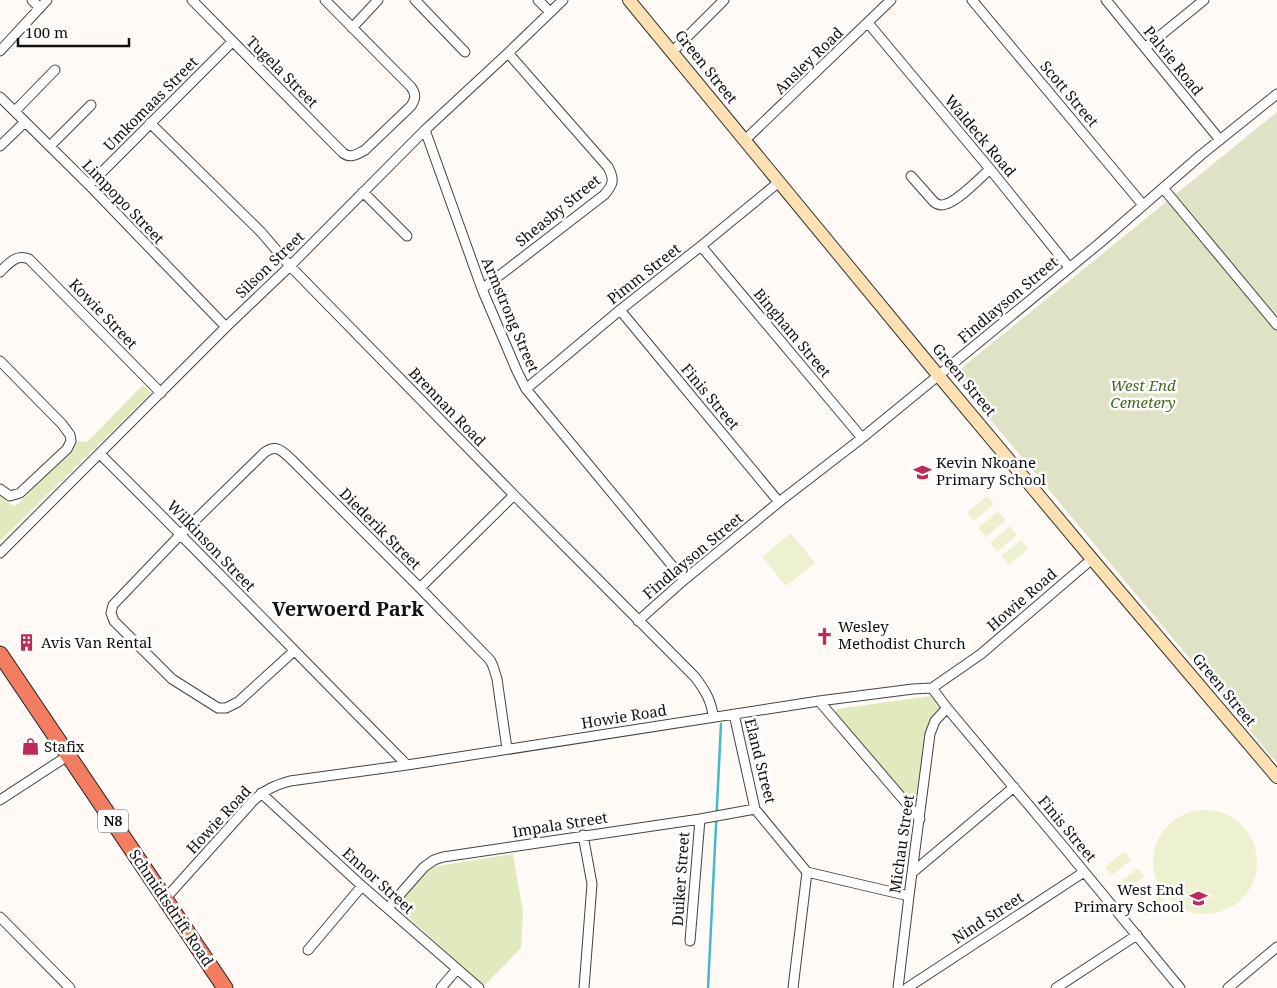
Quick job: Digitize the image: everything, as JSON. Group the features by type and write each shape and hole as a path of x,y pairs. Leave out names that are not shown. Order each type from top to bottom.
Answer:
{"highway":[{"name":"Schmidtsdrift Road","path":"0,654 225,988"}],"street":[{"path":"32,0 40,8"},
{"path":"0,51 47,0"},
{"name":"Tugela Street","path":"192,0 342,153 349,156 356,155 365,150 411,106 415,98 411,87 352,28"},
{"path":"325,0 352,28 378,0"},
{"path":"415,0 465,52"},
{"path":"538,0 550,12"},
{"name":"Silson Street","path":"0,553 425,130 563,0"},
{"name":"Green Street","path":"629,0 1092,559 1277,777"},
{"path":"672,52 724,0"},
{"name":"Ansley Road","path":"745,140 891,0"},
{"name":"Scott Street","path":"972,0 1143,205"},
{"name":"Palvie Road","path":"1106,0 1220,140"},
{"path":"1145,48 1204,0"},
{"name":"Waldeck Road","path":"868,23 1069,267"},
{"name":"Umkomaas Street","path":"89,186 232,42"},
{"name":"Sheasby Street","path":"482,289 604,195 610,189 612,183 608,167 508,53"},
{"path":"15,111 55,70"},
{"name":"Findlayson Street","path":"638,621 684,580 939,375 1277,94"},
{"name":"Limpopo Street","path":"0,97 226,327"},
{"path":"50,146 91,104"},
{"path":"0,146 26,122"},
{"name":"Brennan Road","path":"150,123 260,232 290,266 695,677 709,698 713,709 713,717"},
{"name":"Armstrong Street","path":"425,130 482,289 516,371 526,389 684,580"},
{"path":"912,176 934,202 944,205 964,192 990,169"},
{"name":"Pimm Street","path":"526,389 620,310 779,182"},
{"path":"1163,188 1277,325"},
{"path":"363,192 407,236"},
{"name":"Bingham Street","path":"701,246 862,438"},
{"name":"Kowie Street","path":"0,272 14,258 23,257 29,259 161,393"},
{"name":"Finis Street","path":"620,310 779,502"},
{"path":"0,361 62,424 70,435 71,440 67,449 23,490 3,493"},
{"name":"Diederik Street","path":"181,534 265,452 277,448 292,460 486,656 493,666 498,679 507,748"},
{"name":"Wilkinson Street","path":"100,454 407,765"},
{"path":"420,588 514,495"},
{"path":"181,534 113,605 111,613 114,622 172,679 218,708 226,708 238,702 294,651"},
{"name":"Howie Road","path":"165,899 261,793 276,785 290,781 407,765 713,717 913,689 932,688 981,654 1092,559"},
{"name":"Finis Street","path":"932,688 1180,988"},
{"path":"818,702 920,819"},
{"name":"Michau Street","path":"898,988 908,896 920,819 930,734 936,721 947,708"},
{"name":"Eland Street","path":"734,714 755,809 807,872"},
{"path":"0,800 68,755"},
{"path":"912,872 1014,787"},
{"name":"Ennor Street","path":"261,793 362,886 479,988"},
{"name":"Impala Street","path":"388,908 424,867 434,860 443,857 700,819 755,809"},
{"name":"Duiker Street","path":"690,942 700,819"},
{"path":"583,835 592,884 584,988"},
{"path":"793,988 807,872 908,896"},
{"name":"Nind Street","path":"907,988 1084,872"},
{"path":"308,950 362,886"},
{"path":"0,917 70,988"},
{"path":"1056,988 1137,935"},
{"path":"1228,988 1277,947"},
{"path":"441,988 457,969"}],"green space":[{"name":"West End Cemetery","path":"1277,112 1277,763 953,375"},
{"path":"143,385 151,393 0,541 0,496 13,506 18,504 79,441 87,442"},
{"path":"987,496 994,504 974,521 967,512"},
{"path":"998,511 1006,520 986,537 978,528"},
{"path":"1010,526 1017,535 997,552 990,543"},
{"path":"791,533 815,563 786,586 762,557"},
{"path":"1021,540 1029,549 1009,565 1001,556"},
{"path":"931,696 940,707 941,712 935,718 918,811 834,714 837,709"},
{"path":"1205,810 1225,814 1242,825 1253,842 1257,862 1253,882 1242,899 1225,910 1205,914 1185,910 1168,899 1157,882 1153,862 1157,842 1168,825 1185,814"},
{"path":"1125,851 1131,860 1112,875 1105,867"},
{"path":"513,854 523,912 521,948 484,986 394,904 430,867"},
{"path":"1138,868 1145,876 1125,891 1119,883"},
{"path":"1159,892 1165,900 1146,916 1139,907"}],"waterway":[{"path":"708,988 721,724"}],"place":[{"name":"Kevin Nkoane Primary School","path":"922,472"},
{"name":"Wesley Methodist Church","path":"824,636"},
{"name":"Avis Van Rental","path":"27,643"},
{"name":"Stafix","path":"30,747"},
{"name":"West End Primary School","path":"1198,899"}],"district":[{"name":"Verwoerd Park","path":"348,609"}]}
